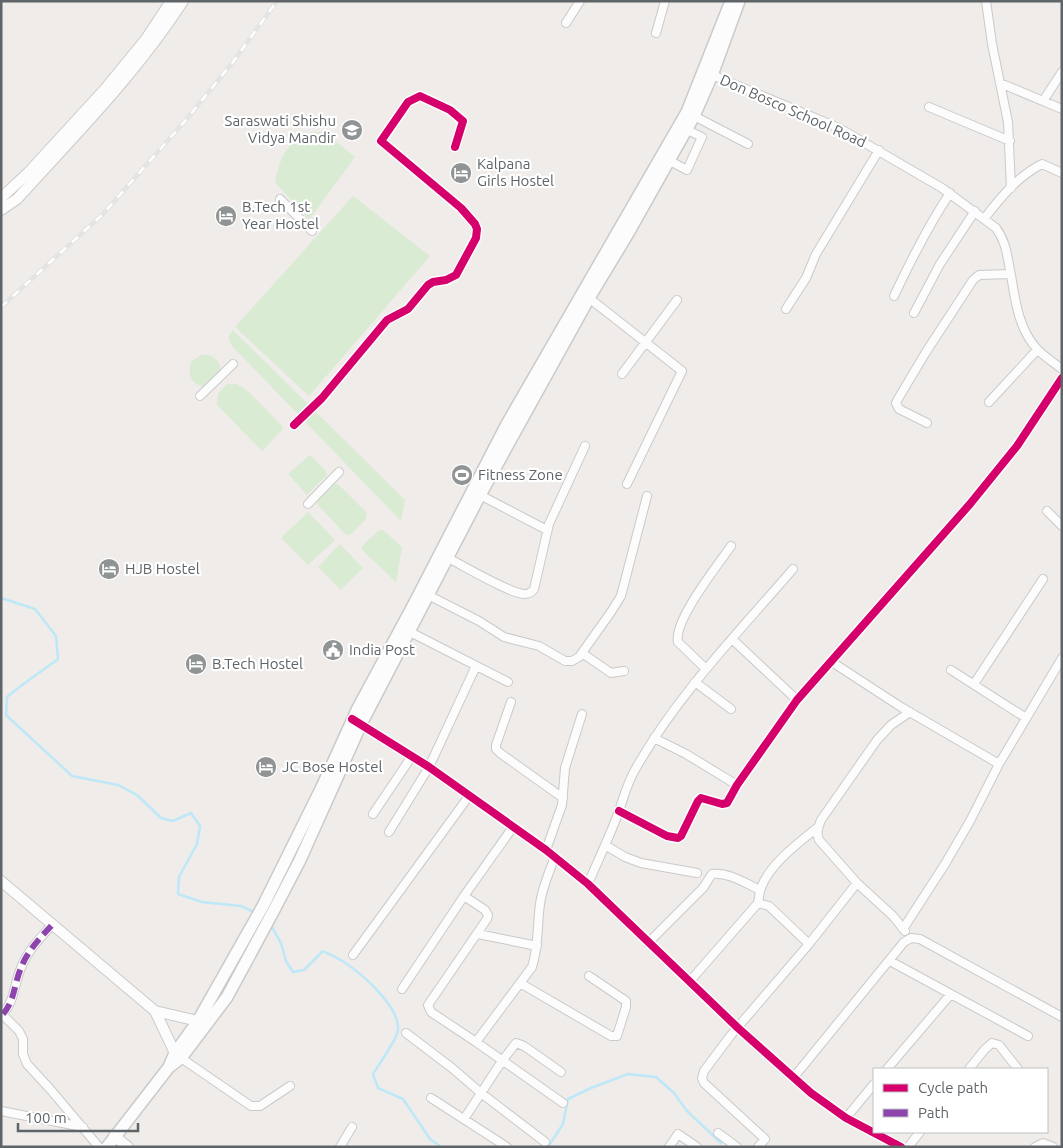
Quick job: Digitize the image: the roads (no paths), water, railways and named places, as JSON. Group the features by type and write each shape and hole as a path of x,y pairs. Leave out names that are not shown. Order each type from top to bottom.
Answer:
{"main road":[{"path":"107,1147 202,1024 227,997 300,860 356,722 410,632 480,495 687,130 694,116 731,1"},
{"path":"202,1024 507,424 708,73 739,1"}],"street":[{"path":"1,198 28,173 105,89 146,39 171,1"},
{"path":"1,210 17,199 131,74 150,50 183,1"},
{"path":"566,23 580,1"},
{"path":"656,34 665,1"},
{"path":"986,1 1008,122 1011,188"},
{"path":"1043,101 1062,72"},
{"name":"Don Bosco School Road","path":"708,73 838,128 879,150 950,194 996,228 1003,237 1008,251 1010,274 1023,328 1037,350 1062,369"},
{"path":"1000,83 1062,109"},
{"path":"294,425 322,398 387,320 408,309 428,285 456,275 476,238 478,229 461,208 381,141 408,102 420,96 450,110 463,121 455,147"},
{"path":"929,107 1010,141"},
{"path":"694,116 748,144"},
{"path":"670,161 687,170 702,137 687,130"},
{"path":"786,309 806,278 816,254 879,150"},
{"path":"984,219 999,198 1031,169 1042,164 1062,173"},
{"path":"894,296 912,257 934,217 950,194"},
{"path":"280,199 312,231"},
{"path":"914,313 940,264 975,211"},
{"path":"926,423 898,409 896,403 898,398 973,280 979,275 1010,274"},
{"path":"590,298 682,371 627,484"},
{"path":"622,374 677,300"},
{"path":"989,402 1037,350"},
{"path":"200,396 233,364"},
{"path":"619,811 667,836 678,838 681,836 701,798 725,804 728,802 737,785 797,700 982,489 1017,446 1062,378"},
{"path":"448,558 510,590 526,594 531,593 534,589 547,530 585,446"},
{"path":"308,504 339,472"},
{"path":"480,495 547,530"},
{"path":"428,595 479,621 504,637 539,646 565,661 572,661 582,653 621,596 647,496"},
{"path":"1047,511 1062,526"},
{"path":"706,669 678,642 677,636 690,607 731,546"},
{"path":"588,884 632,776 654,738 695,682 793,569"},
{"path":"974,684 1042,580"},
{"path":"410,632 508,682"},
{"path":"732,639 797,700"},
{"path":"582,653 611,673 624,671"},
{"path":"903,929 945,864 999,764 1062,658"},
{"path":"832,662 910,712 999,764"},
{"path":"389,832 429,767 476,666"},
{"path":"951,670 1026,718"},
{"path":"695,682 731,709"},
{"path":"511,702 496,749 563,798"},
{"path":"690,980 758,903 760,890 772,870 785,855 817,828 877,740 891,725 910,712"},
{"path":"546,850 563,798 562,786 565,768 582,714"},
{"path":"356,722 429,767 546,850 588,884 738,1028 811,1093 846,1118 873,1132"},
{"path":"654,738 686,754 737,785"},
{"path":"373,814 412,756"},
{"path":"353,955 469,796"},
{"path":"402,989 513,827"},
{"path":"817,828 819,840 857,883 893,916 911,938"},
{"path":"605,845 625,857 641,863 697,873"},
{"path":"476,1042 532,967 537,953 540,901 554,858"},
{"path":"648,943 703,888 712,874 720,873 760,890"},
{"path":"1,881 155,1011 178,1055 251,1106 260,1106 290,1086"},
{"path":"758,1147 765,1139 704,1083 702,1078 704,1071 857,883"},
{"path":"464,896 485,910 488,914 488,919 428,1005 431,1012 563,1103"},
{"path":"758,903 769,906 809,944"},
{"path":"53,924 28,953 21,968 14,996 8,1008 2,1014 19,1031 23,1039 23,1054 27,1064 50,1088 99,1147"},
{"path":"478,934 537,946"},
{"path":"794,1077 904,942 911,938 920,939 1062,1017"},
{"path":"890,961 1028,1036"},
{"path":"520,983 611,1036 617,1036 626,1001 589,976"},
{"path":"888,1068 950,995"},
{"path":"155,1011 202,1024"},
{"path":"406,1033 545,1142"},
{"path":"464,1119 514,1045 519,1043 561,1072"},
{"path":"970,1068 992,1043 999,1045 1017,1068"},
{"path":"846,1118 873,1085"},
{"path":"430,1098 507,1147"},
{"path":"1,1111 82,1127"},
{"path":"340,1147 352,1127"},
{"path":"718,1133 737,1147"},
{"path":"874,1133 901,1147"},
{"path":"908,1147 919,1133"},
{"path":"669,1147 678,1134 696,1147"},
{"path":"114,1136 128,1147"},
{"path":"1035,1147 1043,1143 1052,1147"}],"waterway":[{"path":"1,598 35,609 56,636 58,659 7,697 6,715 72,776 118,785 137,795 161,818 173,821 191,813 200,826 197,844 179,877 178,894 202,902 241,906 256,913"},
{"path":"270,924 281,943 286,961 293,972 304,970 323,951 341,960 354,970 372,985 389,1005 398,1025 397,1034 373,1074 378,1088 403,1099 430,1139 441,1147"},
{"path":"548,1147 563,1124 568,1099 628,1074 656,1077 674,1093 687,1111 721,1143"}],"railway":[{"path":"1,307 103,214 185,121 233,62 277,1"}],"place":[{"name":"Saraswati Shishu Vidya Mandir","path":"352,130"},
{"name":"Kalpana Girls Hostel","path":"461,173"},
{"name":"B.Tech 1st Year Hostel","path":"226,216"},
{"name":"Fitness Zone","path":"462,475"},
{"name":"HJB Hostel","path":"109,569"},
{"name":"India Post","path":"333,650"},
{"name":"B.Tech Hostel","path":"196,664"},
{"name":"JC Bose Hostel","path":"266,767"}]}
